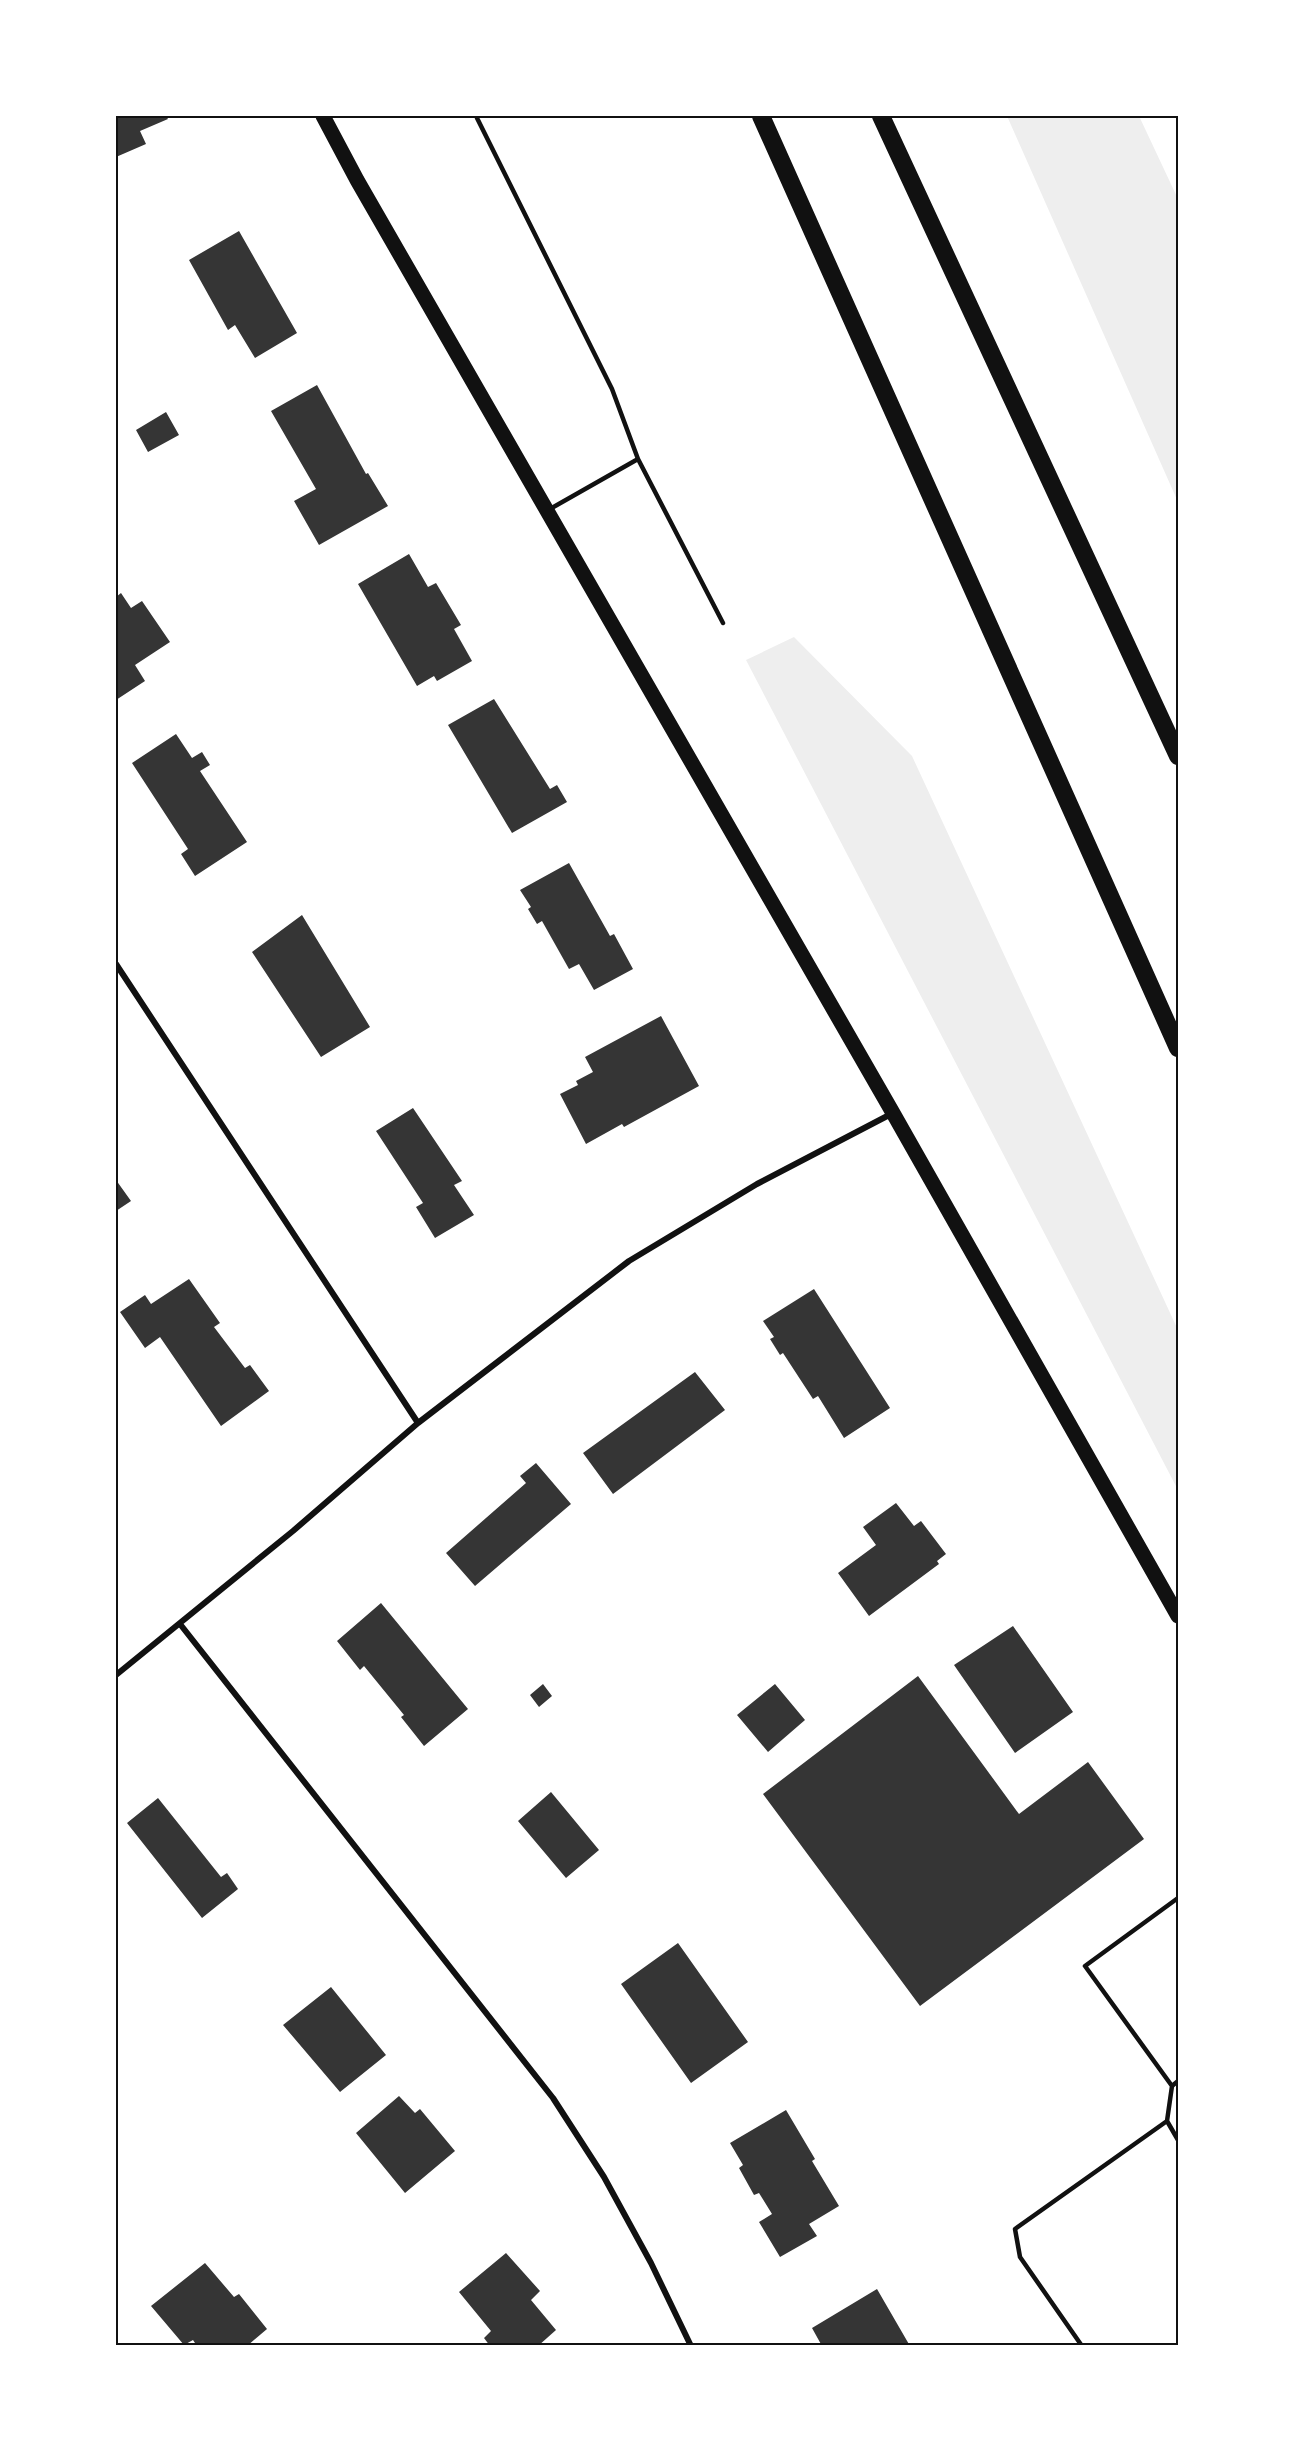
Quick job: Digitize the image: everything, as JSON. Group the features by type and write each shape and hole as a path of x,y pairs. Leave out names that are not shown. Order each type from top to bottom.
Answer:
{"highway":[{"path":"761,116 1179,1048"},
{"path":"880,116 1179,756"}],"main road":[{"path":"323,116 357,180 1179,1616"}],"street":[{"path":"116,964 418,1423"},
{"path":"116,1675 293,1531 418,1423 629,1261 757,1184 893,1113"},
{"path":"180,1624 553,2098 609,2187 651,2262 691,2346"}],"lane":[{"path":"478,116 612,389 638,459 723,623"},
{"path":"547,510 638,459"},
{"path":"1179,1898 1085,1966 1172,2086 1167,2121 1179,2140"},
{"path":"1172,2086 1179,2082"},
{"path":"1082,2346 1020,2257 1015,2229 1167,2121"}],"shaded area":[{"path":"1007,116 1139,116 1178,199 1178,502"},
{"path":"794,637 912,756 1178,1330 1178,1490 746,660"}],"building":[{"path":"116,116 166,116 168,119 140,131 146,144 116,157"},
{"path":"239,231 297,333 255,358 235,325 228,330 189,260"},
{"path":"317,385 366,474 368,473 388,506 319,545 294,501 316,489 271,411"},
{"path":"166,412 179,435 148,452 136,430"},
{"path":"409,554 428,587 436,583 461,625 454,629 472,661 437,681 434,676 417,686 358,584"},
{"path":"121,593 131,608 142,601 170,642 135,665 145,681 116,700 116,597"},
{"path":"494,699 550,789 557,785 567,802 512,833 448,725"},
{"path":"176,734 192,758 202,752 210,765 200,771 247,842 195,876 181,854 188,849 132,763"},
{"path":"569,863 610,936 614,934 633,969 594,990 579,964 569,969 542,921 537,924 528,909 531,907 520,890"},
{"path":"302,915 370,1027 321,1057 252,952"},
{"path":"661,1016 699,1086 624,1127 622,1124 586,1144 560,1094 578,1085 576,1081 593,1072 585,1057"},
{"path":"413,1108 462,1181 454,1185 474,1215 435,1238 416,1207 423,1203 376,1131"},
{"path":"116,1180 131,1201 116,1211"},
{"path":"189,1279 220,1323 214,1327 245,1368 250,1365 269,1391 221,1426 160,1337 145,1348 120,1312 145,1295 151,1304"},
{"path":"814,1289 890,1408 844,1438 818,1396 813,1399 783,1353 780,1355 770,1339 774,1337 763,1321"},
{"path":"695,1372 725,1410 613,1494 583,1453"},
{"path":"536,1463 571,1504 475,1586 446,1553 526,1483 520,1476"},
{"path":"896,1503 914,1526 921,1521 946,1554 937,1561 939,1564 869,1616 838,1573 876,1545 863,1527"},
{"path":"381,1603 468,1709 424,1746 401,1717 404,1715 364,1666 360,1670 337,1641"},
{"path":"1013,1626 1073,1712 1015,1753 954,1665"},
{"path":"918,1676 1019,1814 1088,1762 1144,1839 920,2006 763,1794"},
{"path":"543,1684 552,1696 539,1707 530,1695"},
{"path":"775,1684 805,1720 768,1752 737,1715"},
{"path":"551,1792 599,1850 566,1878 518,1821"},
{"path":"158,1798 221,1877 227,1873 238,1889 202,1918 127,1823"},
{"path":"678,1943 748,2042 691,2083 621,1984"},
{"path":"331,1987 386,2055 340,2092 283,2025"},
{"path":"399,2096 415,2113 420,2109 455,2151 405,2193 356,2133"},
{"path":"786,2110 815,2159 812,2161 839,2206 809,2224 817,2236 780,2257 759,2222 772,2214 759,2193 754,2195 739,2168 743,2165 730,2143"},
{"path":"506,2253 540,2291 531,2300 556,2330 538,2346 490,2346 484,2338 491,2331 459,2292"},
{"path":"205,2263 234,2297 239,2294 267,2329 247,2346 197,2346 193,2340 184,2345 151,2306"},
{"path":"877,2289 910,2346 822,2346 812,2328"}]}
